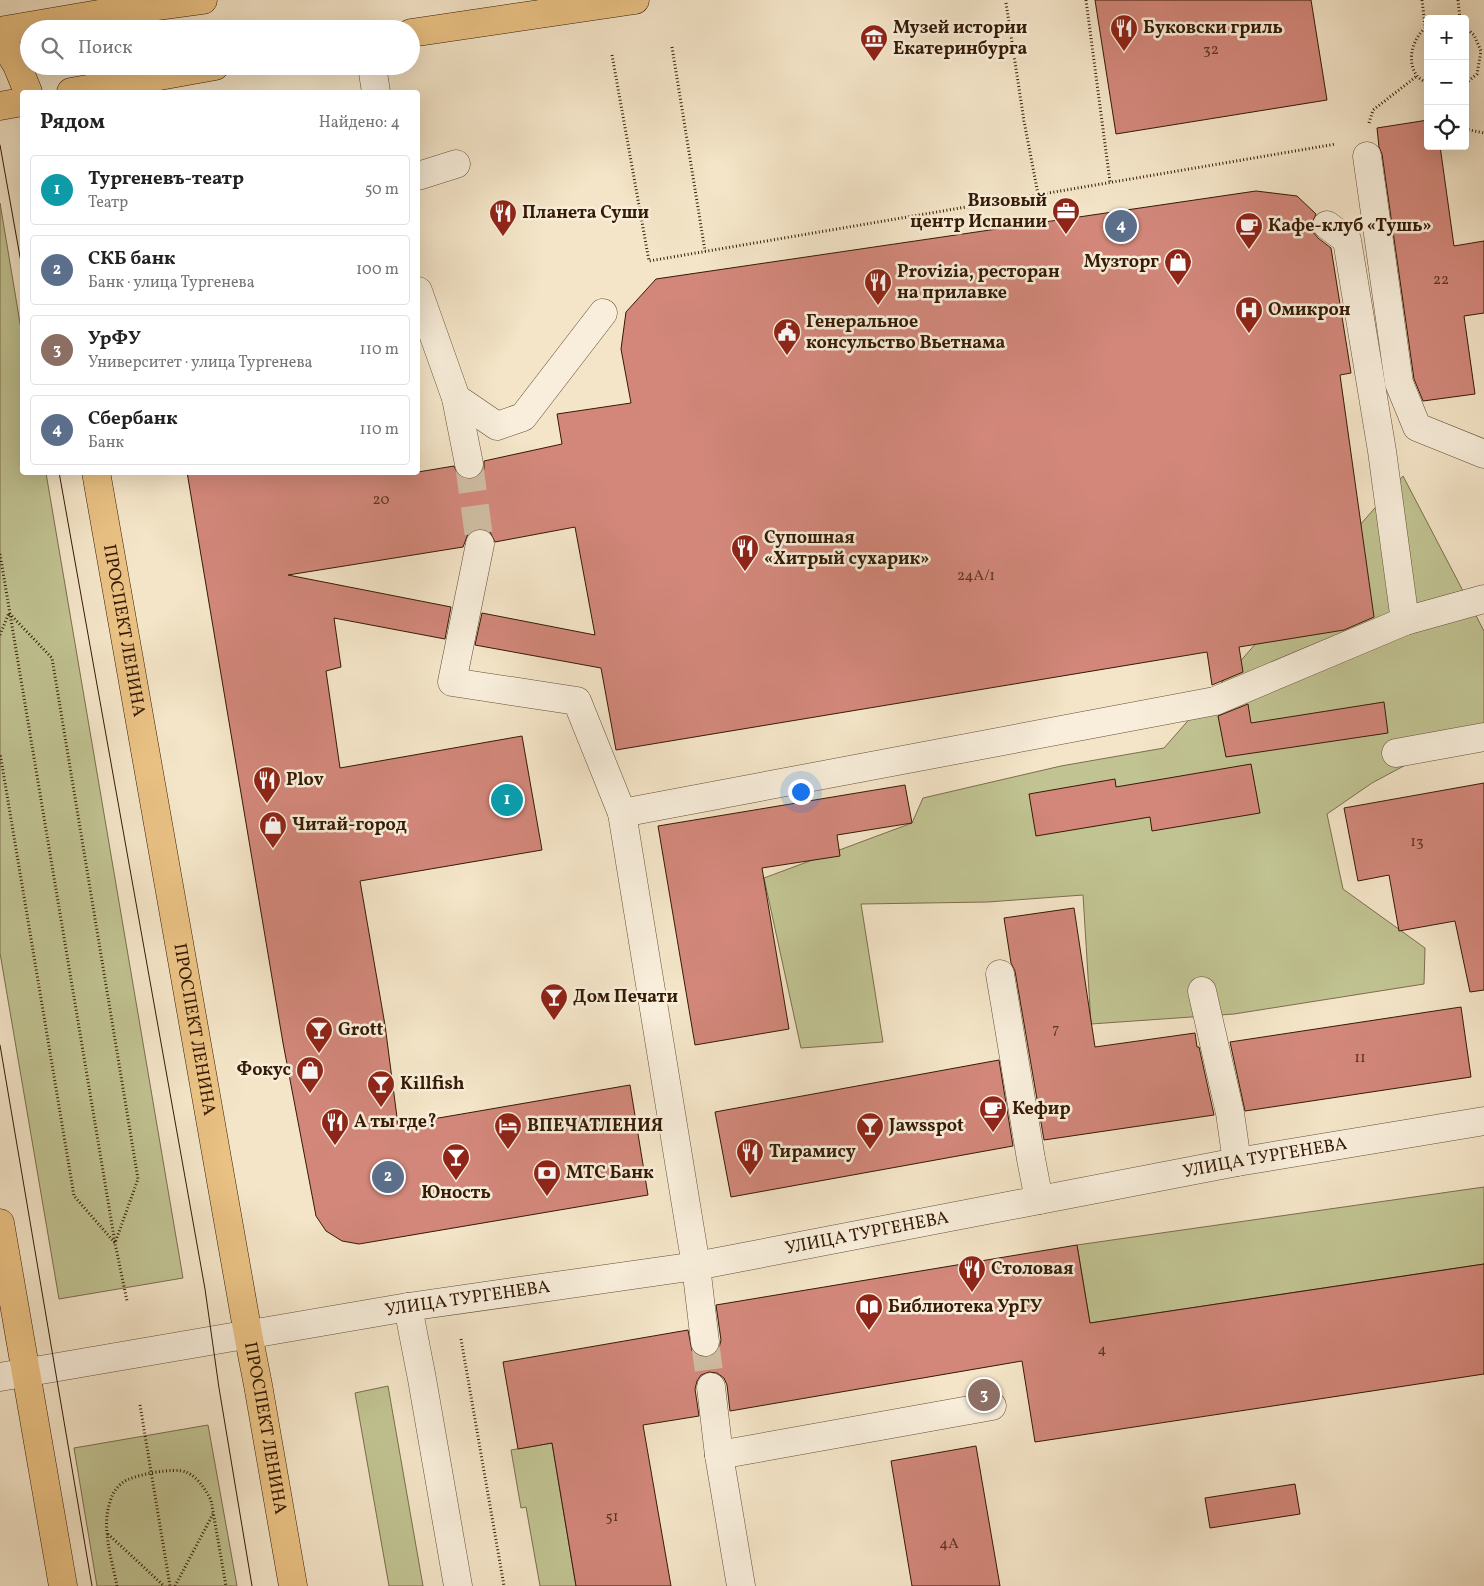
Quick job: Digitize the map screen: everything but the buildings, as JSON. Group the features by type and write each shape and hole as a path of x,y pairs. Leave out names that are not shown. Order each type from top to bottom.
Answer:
{"main road":[{"path":"64,20 203,0"},
{"path":"420,32 635,0"},
{"path":"0,31 20,28"},
{"path":"0,37 20,72"},
{"path":"21,75 27,90"},
{"path":"82,90 165,75"},
{"path":"0,106 20,102"},
{"name":"ПРОСПЕКТ ЛЕНИНА","path":"97,475 293,1586"},
{"path":"0,1223 12,1375 63,1586"}],"street":[{"path":"373,75 376,90"},
{"path":"1366,156 1399,383 1417,427 1484,454"},
{"path":"420,175 456,164"},
{"path":"1328,225 1346,240 1382,451 1405,621"},
{"path":"420,296 456,398 469,464"},
{"path":"456,398 496,426 523,417 604,313"},
{"path":"480,544 452,682 577,700 622,813 696,1266 705,1342"},
{"path":"622,813 1215,701 1405,621 1484,599"},
{"path":"1396,753 1484,736"},
{"path":"1000,974 1039,1200"},
{"path":"1202,991 1230,1113 1237,1162"},
{"name":"УЛИЦА ТУРГЕНЕВА","path":"12,1375 408,1307 696,1266 1237,1162 1484,1121"},
{"path":"408,1307 458,1586"},
{"path":"711,1387 719,1455 741,1586"},
{"path":"719,1455 992,1406"}],"path":[{"path":"1086,0 1110,182"},
{"path":"1422,0 1425,15"},
{"path":"1458,0 1460,15"},
{"path":"1006,3 1024,121 1038,194"},
{"path":"1424,30 1414,41 1411,59 1417,76 1424,81"},
{"path":"1469,31 1474,35 1483,52 1477,74 1469,81"},
{"path":"672,47 705,251"},
{"path":"612,55 649,261 1302,149"},
{"path":"1368,124 1372,110 1417,76"},
{"path":"1469,129 1484,133"},
{"path":"0,554 115,1243 127,1300"},
{"path":"0,635 9,613"},
{"path":"9,613 52,658 138,1179 115,1243"},
{"path":"0,753 74,1196 115,1243"},
{"path":"461,1339 504,1586"},
{"path":"140,1405 170,1586"},
{"path":"117,1586 106,1517 113,1492 123,1482 150,1474 175,1470 186,1472 196,1478 211,1500 226,1586"},
{"path":"175,1586 213,1513"},
{"path":"108,1533 164,1586"}],"green space":[{"path":"0,203 20,323 20,475 46,475 183,1278 59,1299 0,953"},
{"path":"1403,476 1484,631 1484,723 1372,783 1327,814 1343,889 1425,948 1424,984 1234,1014 1091,1024 1083,895 988,902 861,904 883,1042 801,1048 764,878 912,823 923,798 1061,766 1164,748"},
{"path":"1484,1187 1484,1264 1090,1323 1077,1245"},
{"path":"388,1386 423,1586 389,1586 355,1393"},
{"path":"208,1425 237,1586 97,1586 74,1448"},
{"path":"552,1443 576,1586 540,1586 526,1507 521,1508 511,1450"}],"tunnel":[{"path":"469,464 480,544"},
{"path":"705,1342 711,1387"}],"tram line":[{"path":"0,145 20,257"},
{"path":"60,475 205,1289 219,1388 252,1586"},
{"path":"0,1045 92,1586"}],"place":[{"name":"Буковски гриль","path":"1124,52"},
{"name":"Музей истории Екатеринбурга","path":"874,62"},
{"name":"Сбербанк","path":"1121,226"},
{"name":"Визовый центр Испании","path":"1066,235"},
{"name":"Планета Суши","path":"503,237"},
{"name":"Кафе-клуб «Тушь»","path":"1249,250"},
{"name":"Музторг","path":"1178,286"},
{"name":"Provizia, ресторан на прилавке","path":"878,306"},
{"name":"Омикрон","path":"1249,334"},
{"name":"Генеральное консульство Вьетнама","path":"787,356"},
{"name":"Супошная «Хитрый сухарик»","path":"745,572"},
{"name":"Тургеневъ-театр","path":"507,800"},
{"name":"Plov","path":"267,804"},
{"name":"Читай-город","path":"273,849"},
{"name":"Дом Печати","path":"554,1021"},
{"name":"Grott","path":"319,1054"},
{"name":"Фокус","path":"310,1094"},
{"name":"Killfish","path":"381,1108"},
{"name":"Кефир","path":"993,1133"},
{"name":"А ты где?","path":"335,1146"},
{"name":"ВПЕЧАТЛЕНИЯ","path":"508,1150"},
{"name":"Jawsspot","path":"870,1150"},
{"name":"Тирамису","path":"750,1176"},
{"name":"СКБ банк","path":"388,1177"},
{"name":"Юность","path":"456,1181"},
{"name":"МТС Банк","path":"547,1197"},
{"name":"Столовая","path":"972,1293"},
{"name":"Библиотека УрГУ","path":"869,1331"},
{"name":"УрФУ","path":"984,1395"}]}
